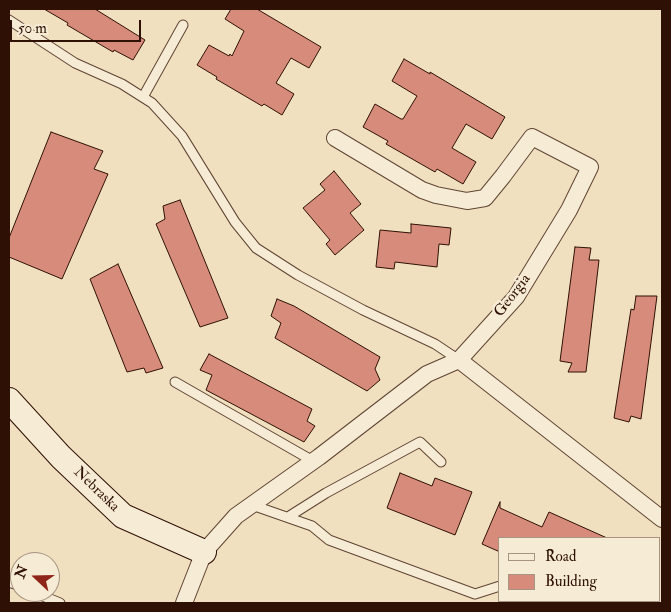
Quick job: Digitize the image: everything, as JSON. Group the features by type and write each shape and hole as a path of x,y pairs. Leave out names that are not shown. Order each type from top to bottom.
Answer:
{"street":[{"name":"Georgia","path":"184,603 204,552 236,516 313,461 426,374 458,360 516,297 569,210 590,168 532,137 504,176 485,198 467,200 436,195 422,190 336,138"},
{"path":"458,360 662,519"},
{"name":"Nebraska","path":"9,400 61,456 123,516 204,552"}],"lane":[{"path":"9,20 75,63 122,84 152,103 182,136 235,222 256,248 298,275 363,310 435,344 458,360"},
{"path":"143,97 183,25"},
{"path":"175,382 313,461"},
{"path":"288,517 326,493 420,442 441,462"},
{"path":"252,505 312,526 329,540 475,594 498,587"}],"building":[{"path":"44,9 95,9 145,40 133,60 114,50 113,52"},
{"path":"231,9 257,9 321,47 309,68 291,58 276,83 294,94 282,115 264,104 262,106 216,79 217,77 197,65 209,45 232,56 244,31 225,19"},
{"path":"404,59 430,74 430,72 505,117 492,139 466,124 452,148 476,162 463,184 437,169 435,172 386,144 388,141 363,127 375,104 403,119 417,96 392,81"},
{"path":"51,132 103,151 94,169 108,174 62,279 9,257 9,238"},
{"path":"334,171 361,204 350,213 364,230 335,255 326,244 330,240 303,208 325,190 320,184"},
{"path":"180,200 228,318 200,327 156,224 165,219 163,206"},
{"path":"411,224 451,228 449,245 439,244 437,267 395,262 394,269 376,267 380,230 411,233"},
{"path":"575,247 591,248 589,260 599,260 586,372 568,372 572,363 560,361"},
{"path":"118,264 163,368 146,373 144,368 127,372 90,279"},
{"path":"636,296 657,296 641,419 631,416 629,422 614,418 631,309 634,310"},
{"path":"277,299 294,306 380,357 375,369 380,380 367,391 275,338 281,323 271,316"},
{"path":"209,354 312,409 307,421 315,426 304,442 206,390 212,375 200,370"},
{"path":"400,473 432,486 435,478 472,492 455,535 387,508"},
{"path":"500,502 500,508 542,527 549,512 605,537 498,537 498,551 482,544"}]}
